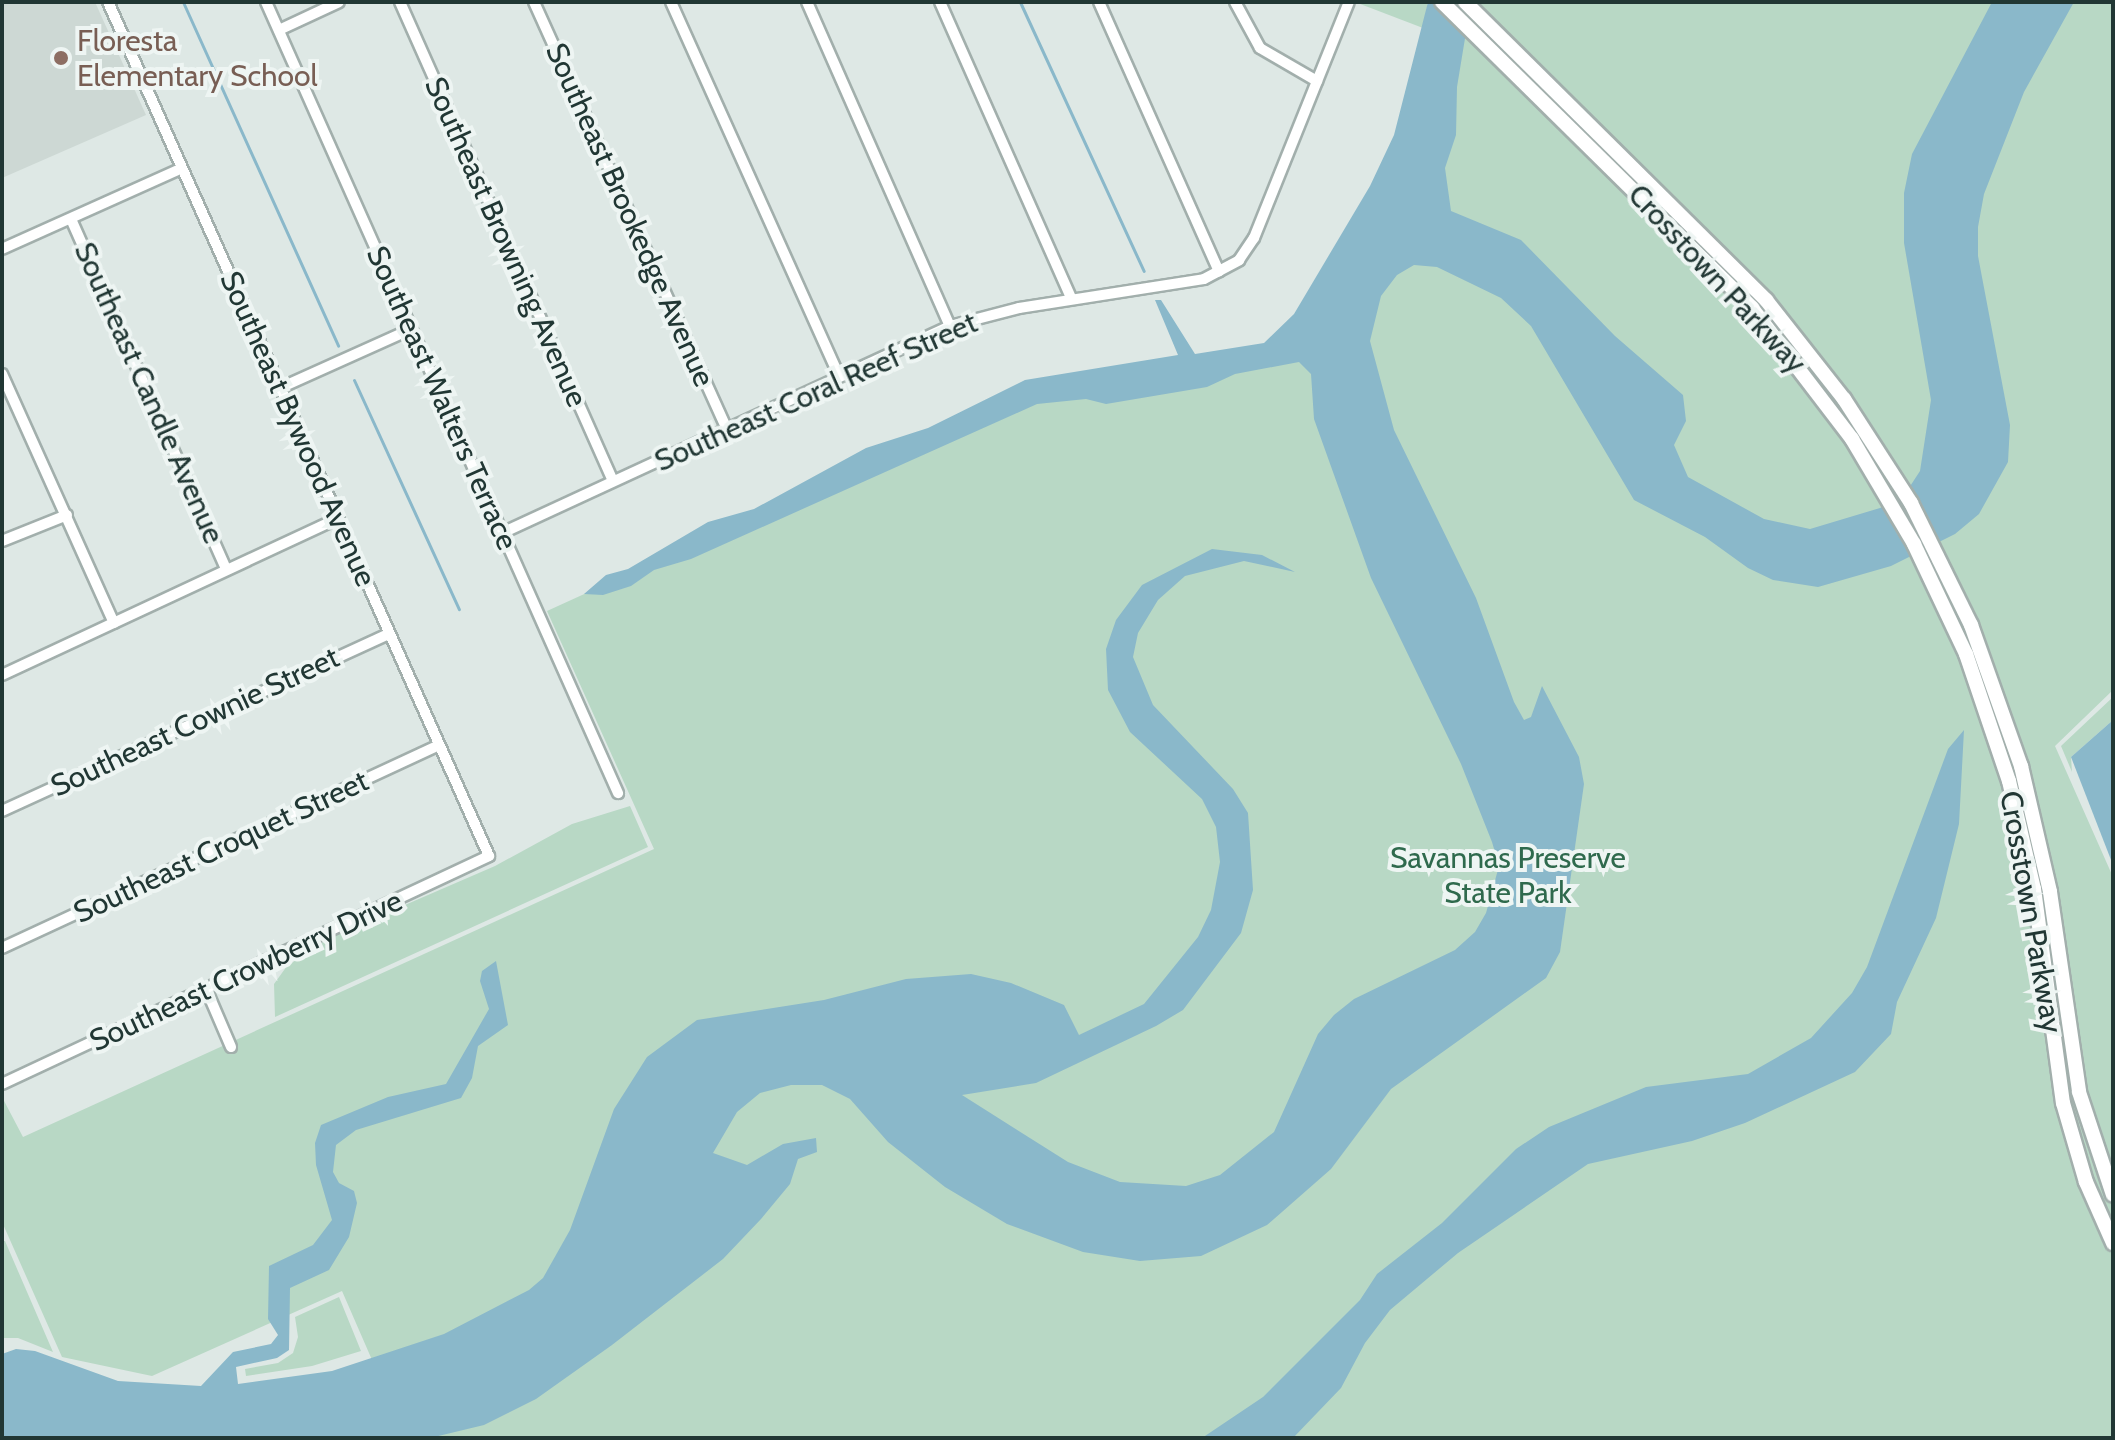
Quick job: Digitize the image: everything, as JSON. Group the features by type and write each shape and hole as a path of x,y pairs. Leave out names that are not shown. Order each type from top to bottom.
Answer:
{"main road":[{"name":"Crosstown Parkway","path":"1442,2 1752,308 1828,404 1909,535 1959,637 2001,753 2034,889 2063,1103 2086,1182 2113,1243"},
{"name":"Crosstown Parkway","path":"1465,2 1752,284 1844,399 1911,503 1971,625 2021,766 2050,892 2079,1092 2113,1195"}],"street":[{"name":"Southeast Bywood Avenue","path":"108,2 489,856"},
{"name":"Southeast Walters Terrace","path":"266,2 618,793"},
{"path":"279,30 339,2"},
{"name":"Southeast Browning Avenue","path":"400,2 613,481"},
{"name":"Southeast Brookedge Avenue","path":"534,2 726,428"},
{"path":"671,2 839,376"},
{"path":"807,2 950,326"},
{"path":"940,2 1071,298"},
{"path":"1099,2 1219,272 1239,260 1254,238 1349,2"},
{"path":"1235,2 1260,48 1317,81"},
{"path":"2,249 182,168"},
{"name":"Southeast Candle Avenue","path":"71,219 226,568"},
{"name":"Southeast Coral Reef Street","path":"502,533 950,326 1071,298 1219,272"},
{"path":"280,388 411,329"},
{"path":"2,374 114,623"},
{"path":"2,541 67,515"},
{"path":"2,675 338,518"},
{"name":"Southeast Cownie Street","path":"2,811 389,634"},
{"name":"Southeast Croquet Street","path":"2,948 439,745"},
{"name":"Southeast Crowberry Drive","path":"2,1084 207,991 489,856"},
{"path":"207,991 231,1047"}],"shaded area":[{"name":"Floresta Elementary School","path":"2,2 95,2 146,115 2,178"}],"green space":[{"path":"1355,2 1428,2 1423,28"},
{"name":"Savannas Preserve State Park","path":"1452,2 2113,2 2113,690 2055,746 2113,877 2113,1438 406,1438 342,1291 152,1376 62,1357 2,1222 2,1097 23,1137 654,849 547,611 988,410 1320,346"},
{"path":"2113,697 2113,720 2071,757 2072,772 2061,746"},
{"path":"630,806 648,847 275,1017 274,984 287,966 331,937 495,866 572,824"},
{"path":"2,1241 5,1241 53,1352 18,1338 2,1338"},
{"path":"339,1297 361,1351 312,1366 246,1376 245,1369 278,1363 293,1353 298,1337 295,1317"}],"water":[{"path":"1428,2 1471,2 1457,87 1456,135 1445,168 1451,211 1521,240 1615,336 1683,395 1686,421 1674,445 1688,477 1764,519 1810,529 1880,508 1905,494 1920,471 1931,400 1904,243 1904,193 1912,154 1992,2 2074,2 2024,92 1984,194 1978,227 1978,256 2010,425 2008,462 1979,514 1955,534 1891,566 1818,587 1773,580 1748,568 1705,537 1634,500 1531,326 1501,298 1437,267 1414,265 1397,275 1381,296 1370,341 1394,430 1476,598 1514,702 1524,720 1531,717 1542,686 1579,757 1584,784 1560,952 1546,978 1391,1089 1331,1169 1267,1225 1201,1256 1140,1261 1083,1252 1007,1224 945,1187 888,1142 850,1099 822,1085 791,1085 760,1093 737,1112 713,1153 747,1165 783,1144 816,1138 817,1152 798,1159 790,1184 761,1219 723,1259 612,1345 536,1399 484,1425 430,1438 2,1438 2,1354 16,1349 35,1351 118,1381 201,1386 233,1352 271,1344 278,1335 268,1319 269,1266 313,1245 332,1220 316,1165 315,1143 321,1125 388,1097 446,1084 489,1009 480,981 482,971 496,961 508,1025 478,1046 472,1078 461,1098 356,1130 336,1145 333,1172 339,1183 354,1191 357,1203 349,1237 329,1270 290,1288 289,1350 277,1358 236,1367 238,1384 332,1371 444,1334 529,1290 543,1278 570,1230 614,1109 647,1057 697,1020 824,1000 906,979 971,974 1011,983 1064,1005 1079,1035 1144,1004 1198,937 1211,910 1220,862 1216,827 1202,799 1130,732 1108,690 1106,649 1116,620 1142,585 1212,549 1262,555 1295,572 1244,561 1185,576 1158,600 1138,633 1133,657 1153,705 1233,789 1248,813 1253,890 1241,933 1183,1010 1156,1026 1036,1083 962,1095 1068,1162 1120,1182 1186,1186 1220,1175 1274,1132 1318,1034 1334,1015 1354,999 1455,950 1475,932 1486,913 1499,866 1492,842 1461,764 1371,578 1314,419 1311,374 1299,362 1235,374 1207,387 1106,404 1086,399 1037,404 691,559 654,570 631,586 603,595 584,594 606,575 628,569 708,522 754,509 866,448 928,428 1025,380 1178,355 1155,300 1161,300 1195,354 1264,343 1294,314 1370,186 1394,135"},
{"path":"2113,720 2113,865 2071,757"},
{"path":"1964,730 1959,824 1936,918 1897,1002 1891,1034 1855,1072 1745,1123 1692,1141 1588,1164 1458,1253 1390,1310 1365,1343 1341,1388 1293,1438 1202,1438 1263,1397 1360,1300 1377,1274 1442,1223 1516,1149 1549,1127 1646,1087 1748,1074 1811,1038 1852,993 1867,967 1948,749"}],"waterway":[{"path":"183,2 338,346"},
{"path":"1020,2 1144,271"},
{"path":"354,380 459,609"}],"place":[{"name":"Floresta Elementary School","path":"61,58"}]}
